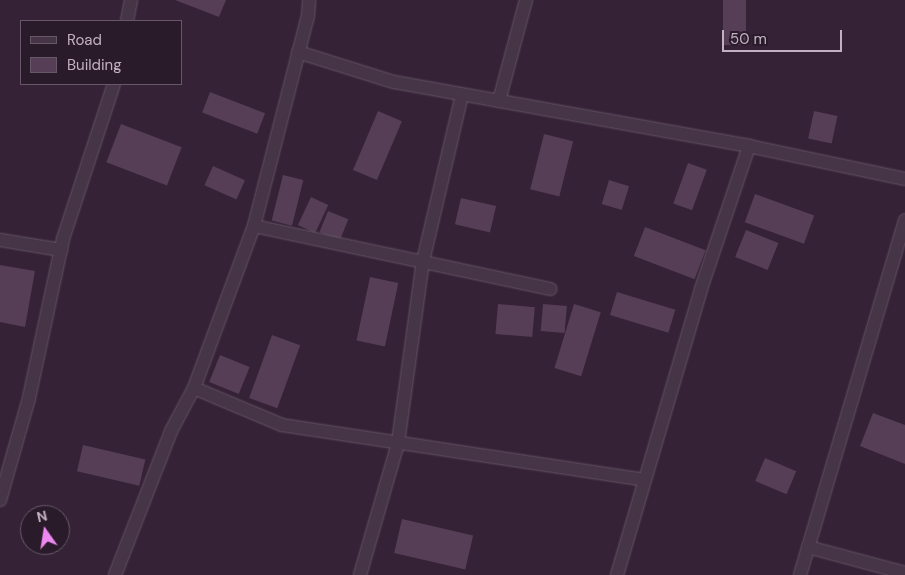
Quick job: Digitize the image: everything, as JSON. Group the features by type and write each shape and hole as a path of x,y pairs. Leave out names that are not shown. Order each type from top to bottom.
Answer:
{"street":[{"path":"127,20 132,0"},
{"path":"115,575 171,431 194,388 254,226 298,52 309,0"},
{"path":"499,101 526,0"},
{"path":"298,52 394,82 749,146 905,179"},
{"path":"0,500 29,398 60,250 114,85"},
{"path":"360,575 398,443 423,261 462,95"},
{"path":"617,575 701,289 749,146"},
{"path":"800,575 905,220"},
{"path":"254,226 550,289"},
{"path":"0,240 60,250"},
{"path":"194,388 282,426 644,480"},
{"path":"808,547 905,573"}],"building":[{"path":"175,0 226,0 219,17"},
{"path":"723,0 746,0 746,45 723,45"},
{"path":"210,92 265,113 257,134 202,113"},
{"path":"378,111 402,121 377,180 353,170"},
{"path":"814,111 837,116 832,143 808,138"},
{"path":"121,124 182,147 167,186 106,162"},
{"path":"544,134 573,141 559,197 530,189"},
{"path":"688,163 707,170 692,210 673,203"},
{"path":"213,166 245,180 236,199 204,185"},
{"path":"283,175 303,180 292,226 272,221"},
{"path":"609,180 629,186 622,210 602,204"},
{"path":"755,194 814,216 804,244 745,222"},
{"path":"311,197 328,205 315,233 298,225"},
{"path":"461,198 496,206 490,232 455,224"},
{"path":"328,211 348,219 340,241 319,232"},
{"path":"645,227 706,250 695,279 634,256"},
{"path":"746,230 778,243 768,270 735,257"},
{"path":"0,265 35,271 25,327 0,322"},
{"path":"370,277 398,283 385,347 356,341"},
{"path":"617,292 675,310 668,333 610,315"},
{"path":"498,304 535,307 532,337 495,334"},
{"path":"543,304 567,306 565,333 541,331"},
{"path":"574,304 601,312 581,376 554,368"},
{"path":"272,335 300,345 277,408 249,398"},
{"path":"220,355 250,367 239,394 209,382"},
{"path":"873,413 905,425 905,464 860,446"},
{"path":"83,445 145,459 139,486 77,471"},
{"path":"765,458 796,471 787,494 755,481"},
{"path":"402,519 473,535 465,570 394,553"}]}
